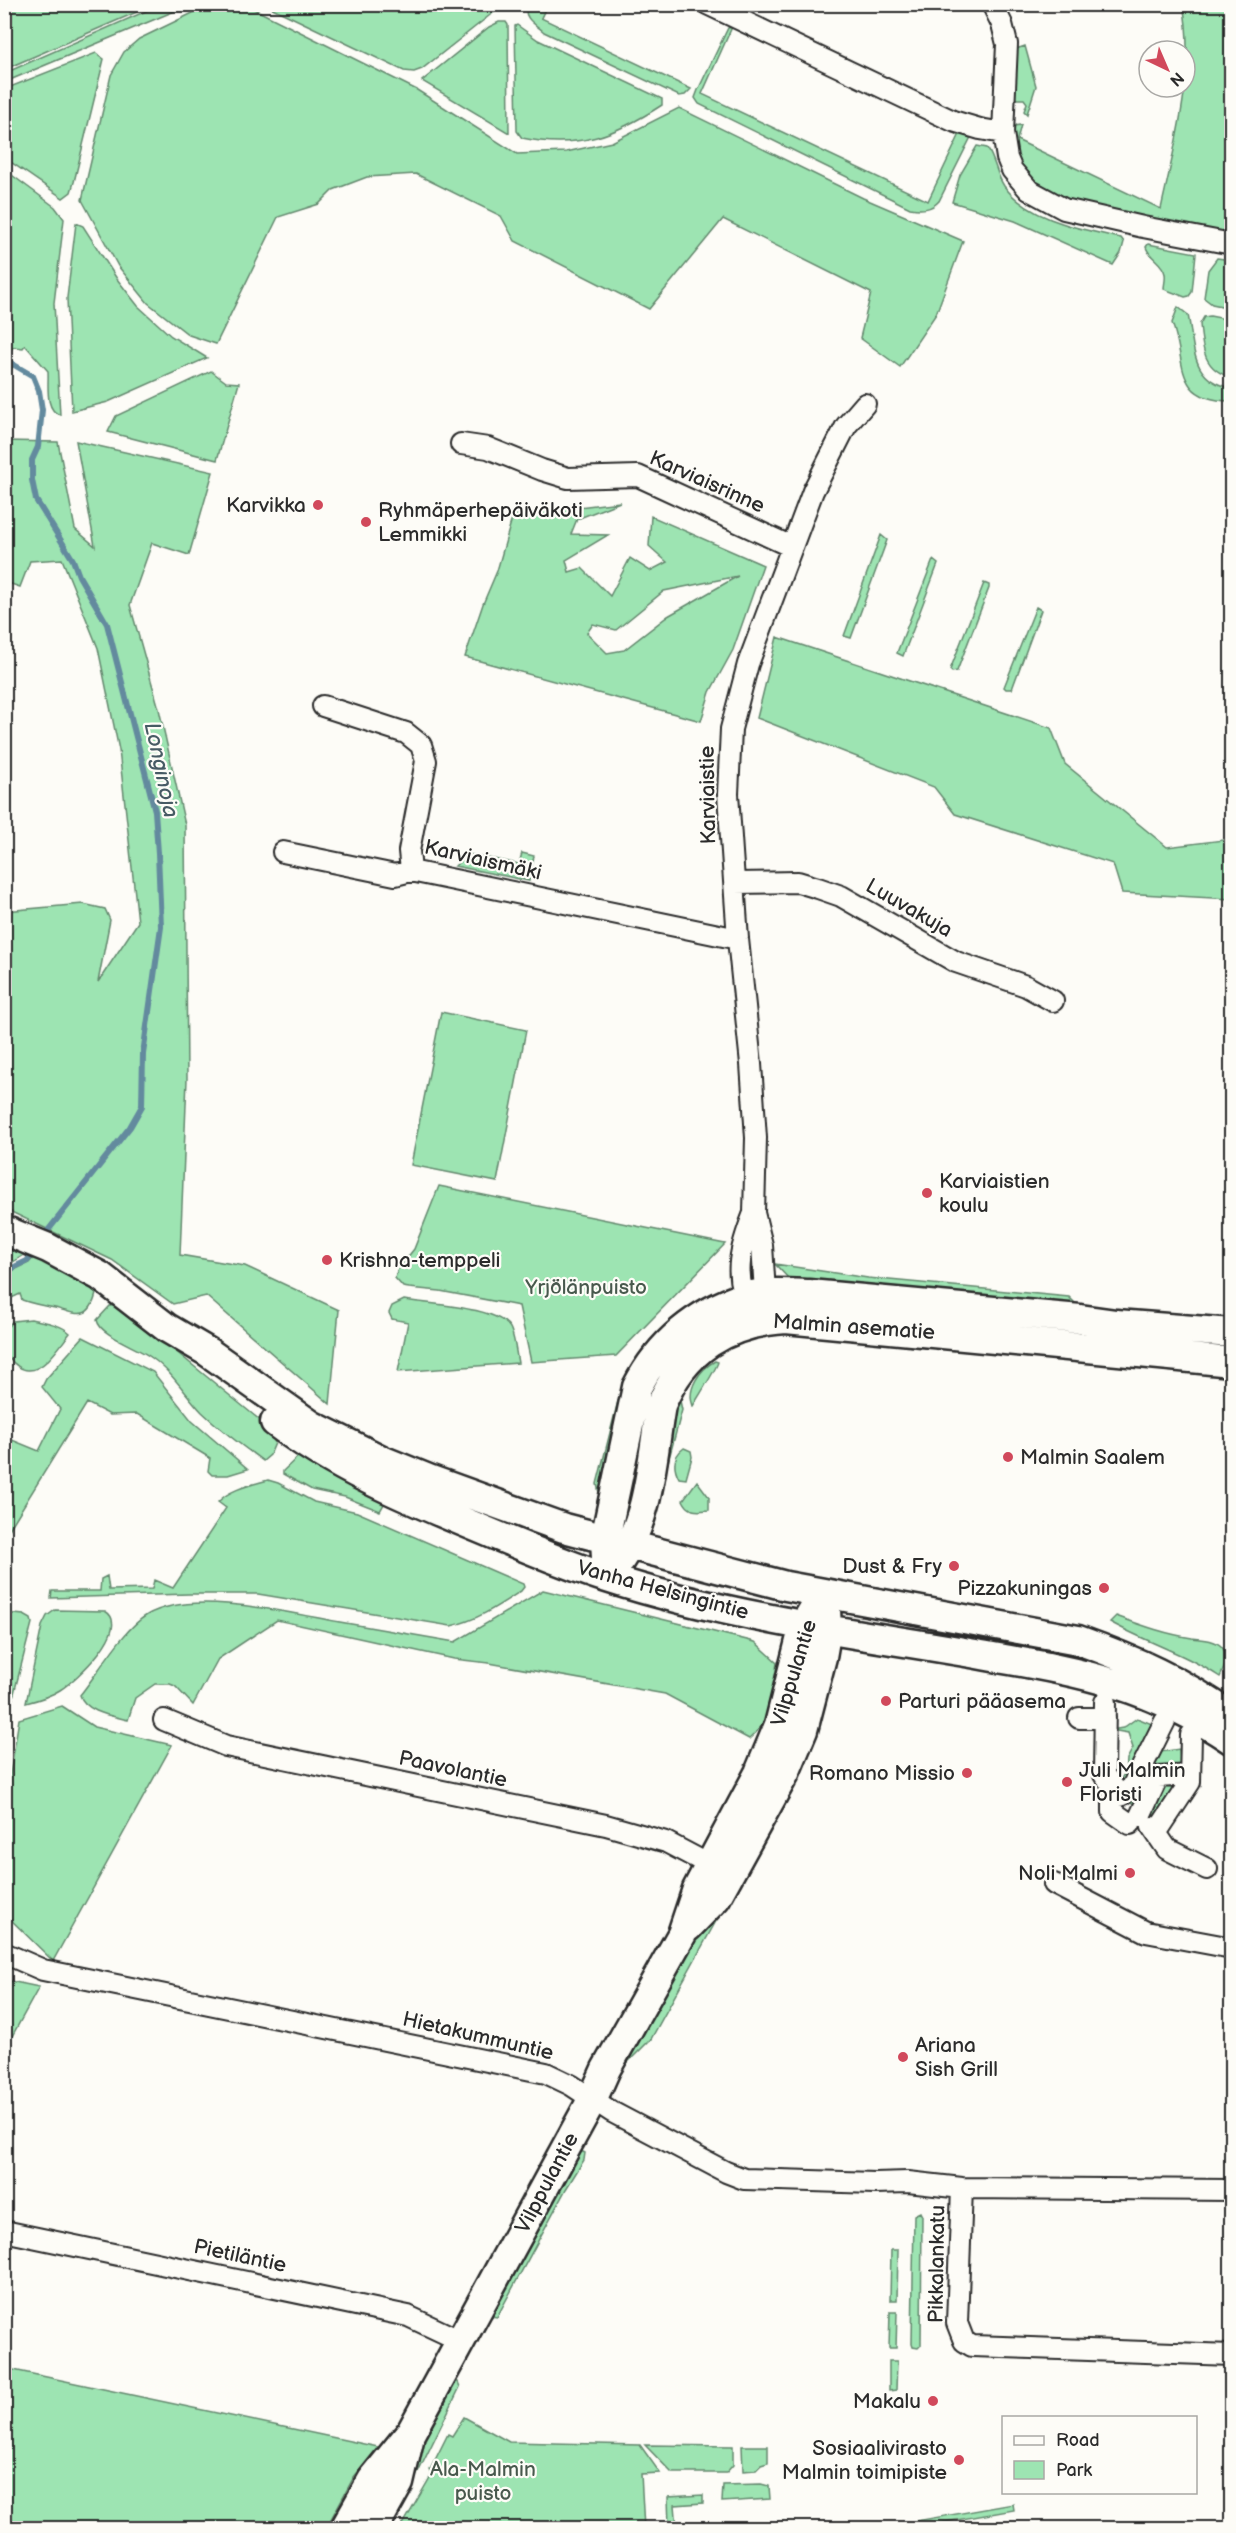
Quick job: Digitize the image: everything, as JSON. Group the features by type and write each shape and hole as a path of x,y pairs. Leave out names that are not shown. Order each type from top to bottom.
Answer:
{"main road":[{"name":"Vanha Helsingintie","path":"7,1231 48,1248 100,1276 167,1328 208,1352 311,1425 384,1461 553,1524 617,1543 786,1586 1078,1640 1146,1666 1177,1681 1216,1725"},
{"name":"Malmin asematie","path":"607,1578 617,1543 637,1387 645,1371 657,1354 688,1325 755,1295 808,1293 1116,1324 1232,1333"},
{"name":"Malmin asematie","path":"617,1543 641,1515 661,1405 668,1389 685,1364 715,1338 760,1321 786,1319 1232,1362"},
{"name":"Vanha Helsingintie","path":"167,1328 199,1363 297,1438 353,1473 554,1560 670,1596 816,1626 1065,1670 1116,1682 1216,1725"},
{"name":"Vilppulantie","path":"345,2529 372,2480 411,2432 462,2341 606,2069 682,1934 716,1898 719,1869 779,1725 816,1626 824,1593"},
{"name":"Vilppulantie","path":"374,2529 399,2484 411,2432"}],"street":[{"path":"707,4 953,121 1003,133"},
{"path":"992,4 1002,24 1007,44 1003,133 1012,170 1029,190 1064,209 1143,228 1232,244"},
{"name":"Karviaistie","path":"760,1321 755,1295 740,1268 741,1245 754,1214 754,1108 738,939 728,794 731,729 748,664 824,468 846,426 865,404"},
{"name":"Karviaisrinne","path":"461,444 488,448 568,478 638,476 792,547"},
{"name":"Karviaismäki","path":"323,706 406,733 421,745 426,761 409,851 411,871 738,939"},
{"path":"283,852 395,875 411,871"},
{"name":"Luuvakuja","path":"735,882 798,882 841,896 956,962 1026,986 1053,1001"},
{"path":"1080,1718 1105,1710 1104,1775 1167,1849 1207,1869"},
{"name":"Paavolantie","path":"164,1720 226,1746 606,1825 666,1842 719,1869"},
{"path":"1135,1813 1132,1787 1165,1721"},
{"path":"1135,1813 1190,1782 1190,1774 1216,1725"},
{"path":"1135,1813 1158,1777 1190,1774"},
{"path":"1054,1884 1146,1932 1232,1948"},
{"name":"Hietakummuntie","path":"4,1953 43,1970 546,2073 592,2098 612,2112 726,2172 744,2179 908,2182 962,2188"},
{"name":"Pikkalankatu","path":"1232,2190 962,2188 957,2323 964,2341 972,2346 1232,2355"},
{"name":"Pietiläntie","path":"4,2231 408,2316 462,2341"}],"green space":[{"path":"5,4 153,4 153,5 5,69"},
{"path":"162,4 189,5 5,82 5,73"},
{"path":"236,4 250,7 417,90 517,154 566,152 612,142 679,108 863,198 963,241 936,314 900,367 860,338 871,293 723,219 649,309 515,241 501,216 416,174 367,177 333,190 319,204 278,217 216,344 189,335 148,303 118,266 82,200 111,75 124,52 139,39 203,8"},
{"path":"499,4 499,8 422,69 414,72 404,71 266,5"},
{"path":"527,5 547,5 541,18 691,89 685,95 679,96 544,32 526,14"},
{"path":"1183,5 1231,5 1232,219 1225,235 1082,204 1053,193 1031,178 1023,169 1018,158 1013,126 1021,125 1017,140 1161,209 1178,133 1183,99 1197,99 1197,39 1186,39"},
{"path":"499,22 506,22 508,25 509,133 422,81 489,27"},
{"path":"517,25 538,40 662,99 662,105 629,124 596,137 561,142 522,138 517,131 515,26"},
{"path":"732,27 702,94 928,201 959,136 954,132 972,135 939,201 926,209 910,208 699,104 695,98 698,90 728,28"},
{"path":"1025,46 1036,86 1027,114 1024,111 1027,103 1024,99 1016,99 1015,96 1016,49"},
{"path":"96,53 104,59 74,182 71,192 63,198 5,158 5,89"},
{"path":"977,146 987,148 1004,186 1028,208 1058,222 1121,238 1124,242 1121,253 1113,265 1015,221 952,202 960,175"},
{"path":"5,170 55,207 64,219 54,303 60,415 55,412 49,402 48,371 25,345 23,348 13,347 9,352 13,366 5,378"},
{"path":"76,223 83,226 117,279 138,306 171,336 207,358 108,402 72,411 67,298"},
{"path":"1148,244 1196,253 1192,292 1189,296 1185,297 1164,289 1164,270 1148,251 1146,247"},
{"path":"1217,258 1231,260 1231,308 1212,304 1204,298 1208,270"},
{"path":"1178,307 1188,315 1194,350 1201,370 1218,384 1231,388 1231,401 1212,399 1199,394 1190,386 1185,376 1172,323"},
{"path":"1204,317 1231,320 1231,377 1215,369 1206,357 1200,324"},
{"path":"211,371 226,382 239,383 217,460 108,432 116,416"},
{"path":"5,441 58,442 75,529 95,546 76,441 213,472 189,555 152,543 130,605 159,709 185,825 187,1079 180,1255 245,1266 339,1310 330,1404 206,1296 173,1304 112,1260 5,1209 5,911 83,904 105,909 110,920 98,982 138,922 119,750 98,648 62,559 30,561 20,587 5,582"},
{"path":"620,502 577,519 571,534 608,535 566,560 569,572 582,568 610,596 630,558 650,571 667,562 649,546 651,516 763,565 733,650 710,692 701,721 465,657 497,571 513,515","holes":["738,576 668,616 624,650 607,653 587,633 593,624 616,630 664,591"]},
{"path":"881,535 887,540 851,638 844,636"},
{"path":"933,560 938,564 903,656 897,653"},
{"path":"984,583 989,585 989,588 957,671 952,672 950,670"},
{"path":"1036,607 1041,610 1012,689 1006,689 1004,687"},
{"path":"777,637 1051,728 1065,764 1167,847 1231,839 1231,899 1122,893 1113,864 955,814 934,787 757,718"},
{"path":"522,853 534,856 529,881 455,866 467,854 519,864"},
{"path":"441,1012 526,1030 497,1182 411,1165"},
{"name":"Yrjölänpuisto","path":"439,1186 725,1244 616,1356 531,1362 519,1306 440,1291 403,1287 395,1278 398,1269 414,1249"},
{"path":"5,1244 29,1252 5,1267"},
{"path":"36,1255 97,1289 87,1311 77,1314 34,1304 22,1300 20,1294 5,1301 4,1275 29,1263"},
{"path":"775,1264 868,1278 1069,1297 1074,1302 1073,1310 790,1280"},
{"path":"404,1300 480,1311 505,1322 511,1330 518,1363 398,1372 408,1322 392,1319 389,1313 392,1306"},
{"path":"119,1305 268,1427 275,1443 270,1455 263,1461 247,1450 202,1412 159,1364 105,1331 97,1320 110,1306"},
{"path":"31,1319 57,1325 70,1333 46,1362 34,1369 25,1370 5,1355 4,1330 13,1321"},
{"path":"83,1337 153,1372 192,1421 248,1469 228,1475 212,1475 208,1471 210,1458 137,1414 110,1415 87,1403 5,1536 5,1437 39,1451 60,1409 42,1387 46,1379"},
{"path":"715,1361 718,1362 717,1365 693,1406 691,1393 693,1386 704,1369"},
{"path":"679,1396 682,1410 664,1477 671,1417"},
{"path":"618,1401 623,1402 604,1484 599,1493 597,1484"},
{"path":"684,1448 691,1451 692,1457 686,1479 679,1478 675,1466 676,1458"},
{"path":"305,1450 384,1504 380,1511 345,1497 312,1490 283,1474 283,1471"},
{"path":"268,1480 314,1502 357,1512 523,1584 524,1587 487,1612 451,1626 258,1594 51,1598 52,1591 100,1591 101,1579 107,1576 109,1590 152,1589 154,1580 173,1588 226,1508 218,1502 235,1491"},
{"path":"697,1481 709,1497 709,1510 691,1509 683,1500"},
{"path":"543,1590 755,1642 777,1662 771,1704 764,1722 749,1739 665,1694 454,1659 277,1620 218,1659 193,1705 175,1686 155,1684 135,1698 128,1720 107,1715 87,1706 80,1695 129,1630 147,1615 165,1607 212,1603 265,1608 455,1642"},
{"path":"55,1610 105,1611 112,1619 112,1629 99,1653 78,1676 52,1695 26,1703 42,1626 47,1616"},
{"path":"4,1613 24,1615 31,1619 32,1623 10,1709 5,1702"},
{"path":"1116,1616 1163,1632 1216,1642 1224,1650 1226,1658 1220,1677 1110,1622"},
{"path":"62,1706 94,1727 172,1745 53,1961 5,1914 5,1806 19,1719"},
{"path":"1137,1718 1157,1726 1121,1788 1119,1779 1126,1773 1127,1759 1133,1748 1128,1733 1111,1730 1123,1728"},
{"path":"1179,1749 1181,1769 1139,1809 1130,1801 1156,1756 1160,1752"},
{"path":"1184,1779 1156,1822 1147,1815 1152,1798 1159,1798 1161,1791 1157,1789"},
{"path":"716,1905 721,1912 651,2039 621,2069 691,1945"},
{"path":"4,1980 39,1987 5,2049"},
{"path":"581,2151 585,2153 584,2160 497,2317 489,2316 557,2189"},
{"path":"920,2212 922,2216 921,2345 918,2348 913,2347 912,2344 914,2215"},
{"path":"891,2250 898,2250 897,2300 890,2300"},
{"path":"890,2312 897,2312 896,2348 889,2348"},
{"path":"889,2361 897,2361 896,2390 889,2391"},
{"path":"4,2368 378,2447 354,2477 326,2528 5,2528"},
{"path":"453,2379 460,2387 391,2528 381,2528 422,2432"},
{"name":"Ala-Malmin puisto","path":"464,2417 509,2442 640,2445 660,2473 641,2474 644,2528 401,2528 432,2474 430,2470 448,2434 452,2436"},
{"path":"645,2445 733,2446 733,2465 726,2473 672,2473"},
{"path":"742,2446 768,2446 768,2463 756,2470 743,2471"},
{"path":"761,2484 769,2486 770,2499 722,2502 723,2485"},
{"path":"703,2495 703,2503 675,2505 677,2528 669,2528 668,2497"},
{"path":"1013,2504 1014,2510 917,2527 916,2521"}],"waterway":[{"name":"Longinoja","path":"4,359 33,376 39,391 42,410 38,447 32,460 32,480 36,500 73,560 79,576 107,624 155,811 158,853 161,927 143,1054 142,1106 130,1127 46,1233"},
{"name":"Longinoja","path":"4,1272 27,1261 33,1254"}],"place":[{"name":"Karvikka","path":"318,505"},
{"name":"Ryhmäperhepäiväkoti Lemmikki","path":"366,522"},
{"name":"Karviaistien koulu","path":"927,1193"},
{"name":"Krishna-temppeli","path":"327,1260"},
{"name":"Malmin Saalem","path":"1008,1457"},
{"name":"Dust & Fry","path":"954,1566"},
{"name":"Pizzakuningas","path":"1104,1588"},
{"name":"Parturi pääasema","path":"886,1701"},
{"name":"Romano Missio","path":"967,1773"},
{"name":"Juli Malmin Floristi","path":"1067,1782"},
{"name":"Noli Malmi","path":"1130,1873"},
{"name":"Ariana Sish Grill","path":"903,2057"},
{"name":"Makalu","path":"933,2401"},
{"name":"Sosiaalivirasto Malmin toimipiste","path":"959,2460"}]}
